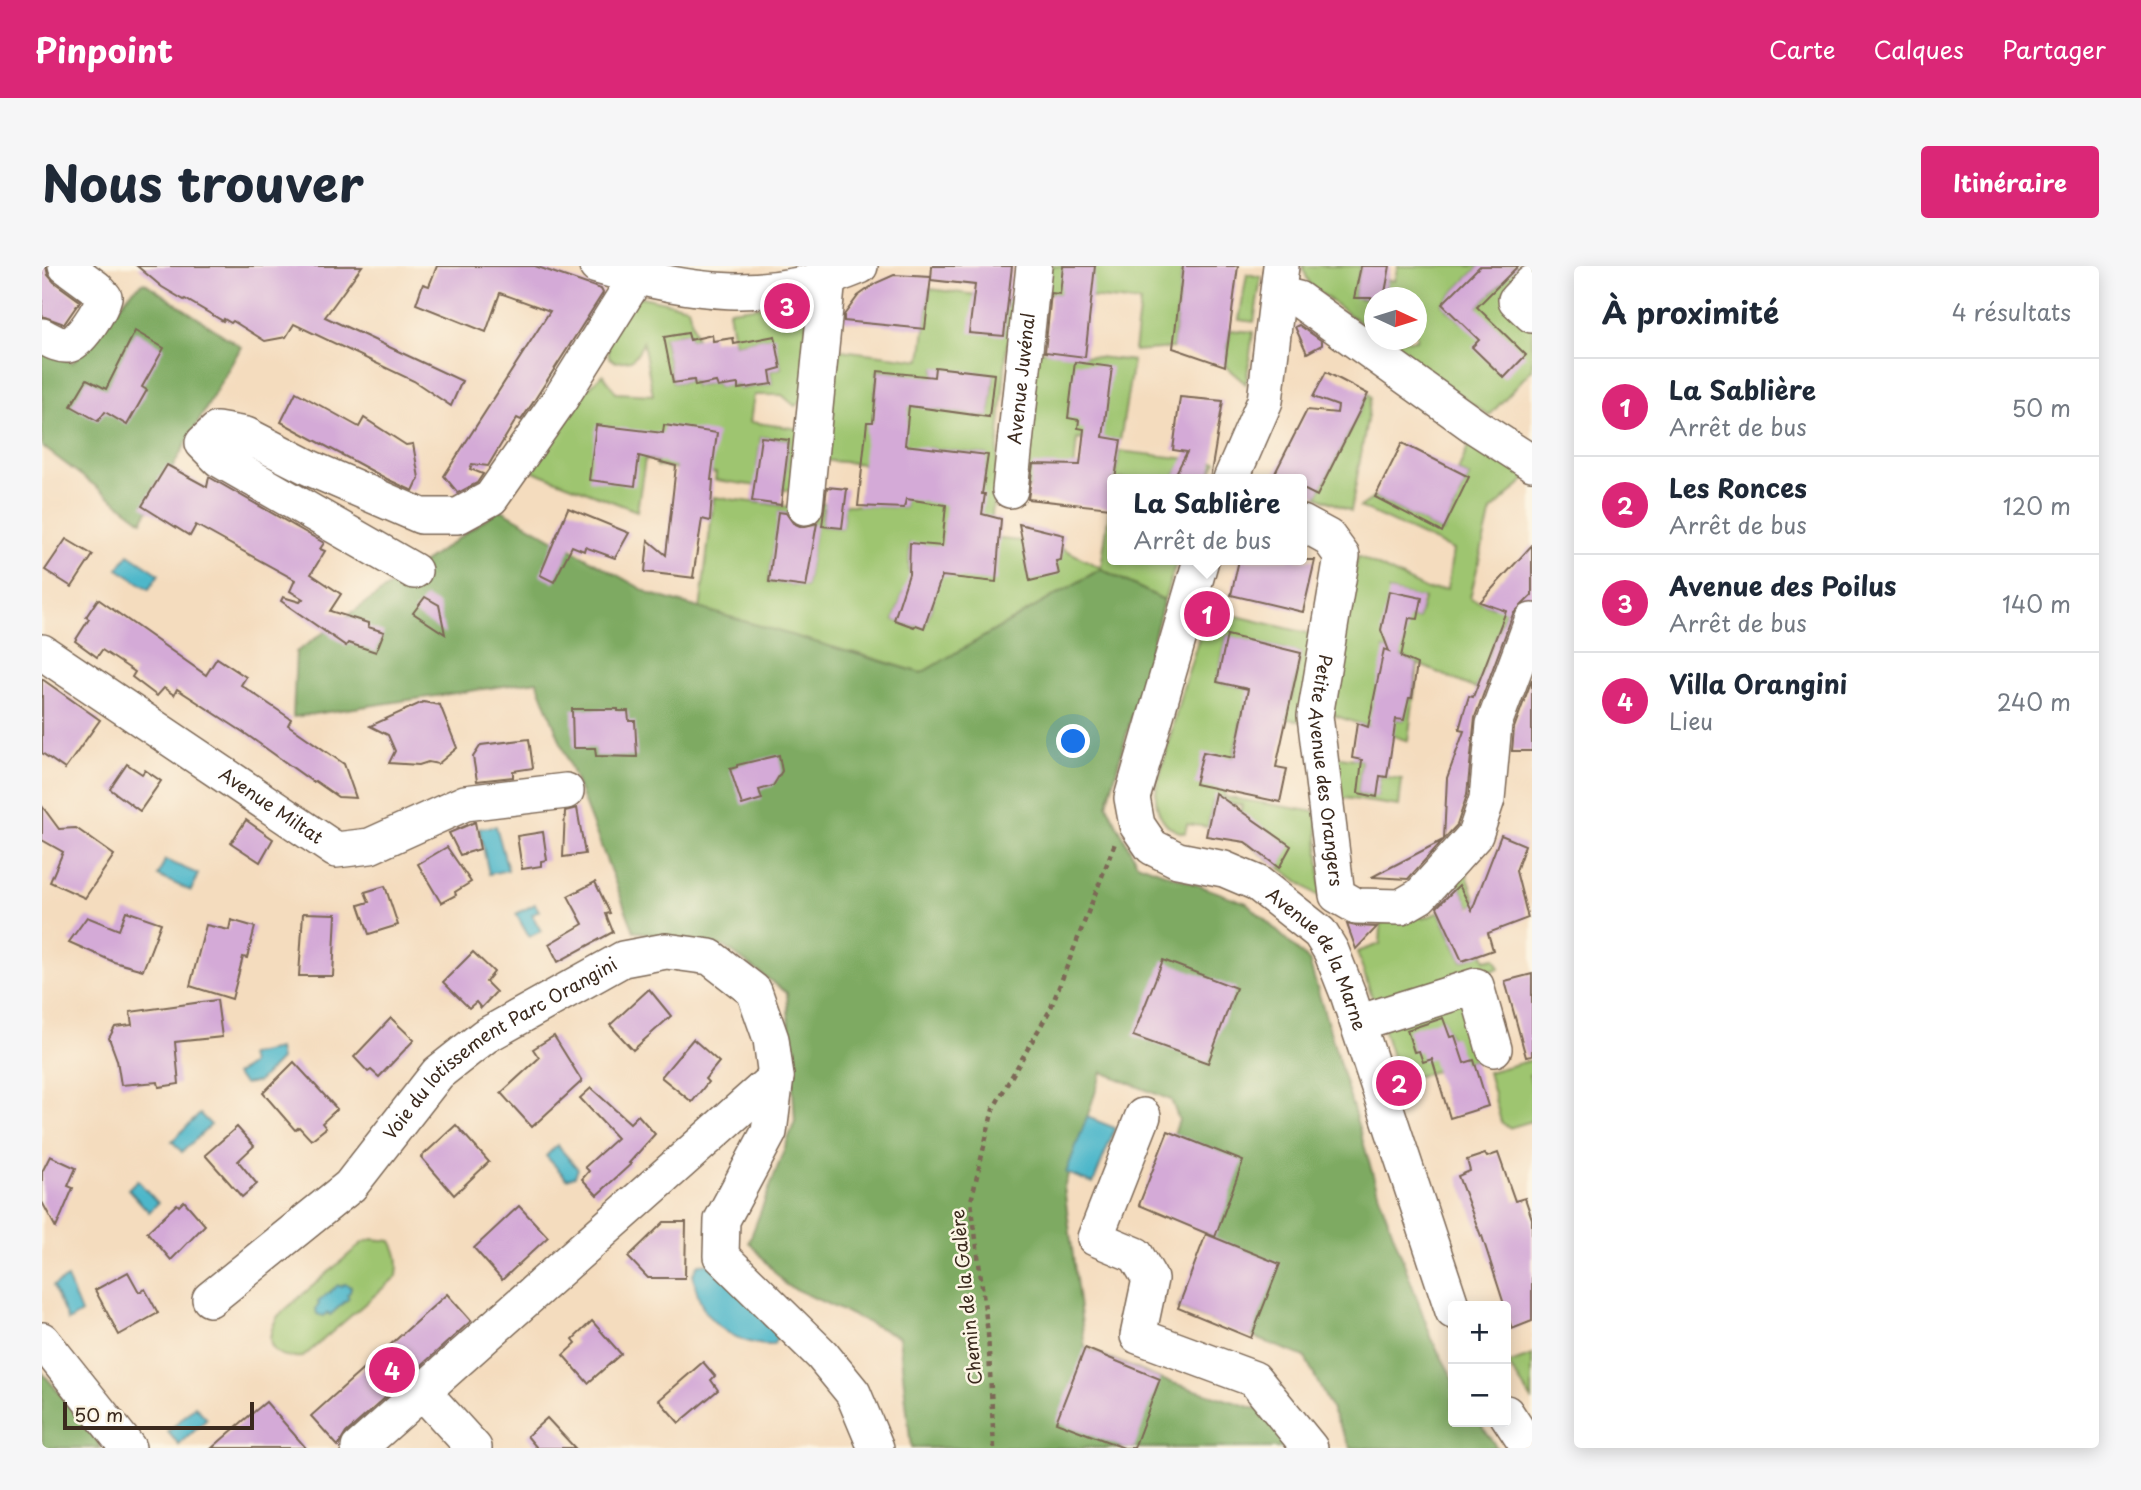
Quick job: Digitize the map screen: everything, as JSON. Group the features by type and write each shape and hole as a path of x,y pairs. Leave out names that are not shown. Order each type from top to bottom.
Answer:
{"street":[{"path":"42,336 65,346 75,343 102,307 104,297 66,266"},
{"path":"597,266 675,286 724,292 764,291 801,286 844,271 805,507"},
{"name":"Avenue Juvénal","path":"1010,490 1034,266"},
{"path":"414,571 219,460 203,443 217,430 246,435 310,468 421,516 458,516 491,498 561,398 636,278"},
{"path":"1280,280 1298,299 1476,427 1532,463"},
{"path":"1233,474 1265,401 1280,280"},
{"path":"1532,283 1516,300 1532,315"},
{"name":"Petite Avenue des Orangers","path":"1307,526 1328,537 1342,556 1315,716 1337,895 1356,906 1401,907 1420,896 1475,835 1487,799 1494,724 1532,621"},
{"path":"1132,798 1200,565"},
{"name":"Avenue Miltat","path":"42,652 336,850 370,846 466,803 566,791"},
{"name":"Avenue de la Marne","path":"1132,798 1138,825 1153,847 1178,860 1224,869 1257,883 1320,933 1331,951 1358,1023 1450,1301"},
{"name":"Voie du lotissement Parc Orangini","path":"210,1299 350,1186 438,1073 485,1036 623,959 666,951 710,957 754,991 771,1039 776,1077 769,1132 722,1220 721,1256 822,1355 853,1393 876,1448"},
{"path":"1358,1023 1476,986 1494,1049"},
{"path":"359,1448 776,1077"},
{"path":"1143,1116 1095,1238 1136,1255 1150,1279 1138,1336 1254,1379 1310,1448"},
{"path":"42,1340 128,1448"},
{"path":"422,1391 474,1448"},
{"path":"1511,1421 1529,1448"}],"path":[{"name":"Chemin de la Galère","path":"994,1448 988,1333 971,1201 993,1109 1050,1010 1132,798"}],"green space":[{"path":"1043,266 1183,266 1173,348 1134,351 1140,302 1048,293"},
{"path":"1302,266 1361,266 1354,297 1364,299 1364,326 1310,285"},
{"path":"1398,266 1480,266 1442,304 1461,322 1506,279 1493,266 1529,266 1503,293 1532,323 1532,369 1489,416 1398,350 1427,350 1427,287 1386,287 1387,280 1394,281"},
{"path":"1247,274 1261,277 1254,322 1239,320"},
{"path":"144,282 241,347 142,521 42,446 42,346 72,363 132,291"},
{"path":"930,289 1017,300 1011,343 1007,344 990,538 1054,544 1101,568 1107,527 1107,565 1175,565 1164,600 1101,569 921,673 853,652 816,713 693,667 714,497 791,507 790,521 812,524 816,503 904,508 909,468 821,460 834,349 921,360","holes":["935,368 994,375 989,417 931,409","878,371 909,375 875,399","927,448 987,455 984,481","823,508 844,510 842,528 822,526","779,512 790,514 790,522 816,525 806,587 769,582","910,544 938,575 909,572","903,593 933,603 924,627 914,627 894,620"]},
{"path":"637,296 688,307 696,339 690,340 688,333 664,338 673,383 694,380 695,386 716,382 718,387 738,384 739,389 772,384 770,371 781,368 774,337 734,344 729,310 804,301 813,322 804,399 795,406 782,395 754,395 750,422 800,429 793,491 715,480 716,473 657,466 657,461 645,459 637,511 528,469 574,402 603,374 616,393 653,395 643,342 631,360 616,362 609,357 607,339","holes":["761,437 789,440 785,471 757,467"]},
{"path":"1230,330 1253,332 1246,384 1225,366"},
{"path":"1034,350 1133,361 1120,441 1112,439 1116,474 1107,474 1107,498 1018,486","holes":["1077,439 1107,443 1072,489"]},
{"path":"1368,394 1371,397 1351,511 1317,496"},
{"path":"1471,440 1527,478 1491,511 1470,598 1493,607 1497,600 1525,617 1506,611 1476,689 1418,664 1408,741 1325,712 1358,556 1427,590 1447,589 1453,550 1360,507 1375,497 1442,532 1469,477 1458,471","holes":["1389,591 1424,599 1418,619 1409,618","1384,649 1417,664 1412,698 1407,698 1404,720 1396,719"]},
{"path":"1119,451 1216,462 1210,474 1196,474 1180,467 1176,474 1116,474"},
{"path":"500,509 651,594 921,673 1101,569 1164,600 1107,805 1137,863 1247,903 1309,961 1379,1195 1433,1342 1448,1369 1448,1427 1482,1427 1497,1448 1351,1448 1305,1357 1178,1308 1210,1235 1149,1202 1179,1120 1171,1100 1102,1072 1064,1187 1085,1348 1160,1379 1267,1412 1294,1448 911,1448 899,1337 786,1285 749,1242 795,1121 787,993 725,947 634,931 537,681 293,717 296,652"},
{"path":"1208,609 1319,636 1303,722 1244,709 1224,797 1317,812 1321,898 1245,842 1237,831 1242,805 1213,801 1208,827 1187,824 1185,833 1177,831 1165,822 1158,809 1156,794 1181,695","holes":["1227,636 1301,653 1291,699 1217,682"]},
{"path":"1326,755 1362,760 1358,794 1377,796 1380,776 1402,779 1399,806 1332,796"},
{"path":"1465,869 1477,904 1470,907 1459,885 1432,898"},
{"path":"1416,908 1423,919 1439,912 1462,961 1477,955 1476,933 1485,960 1495,958 1500,968 1376,1009 1357,952 1380,944 1382,912"},
{"path":"1466,994 1484,1057 1400,1081 1381,1022","holes":["1443,1019 1450,1037 1419,1051"]},
{"path":"1532,1060 1532,1074 1529,1075 1532,1085 1532,1121 1509,1128 1501,1122 1488,1072"},
{"path":"372,1239 391,1241 397,1258 397,1276 303,1357 283,1355 272,1348 271,1334 278,1316 362,1243"},
{"path":"1532,1355 1532,1400 1511,1368 1511,1363"},
{"path":"42,1372 94,1435 101,1448 42,1448"}],"water":[{"path":"129,554 159,574 149,589 118,569"},
{"path":"496,826 508,870 489,874 479,828"},
{"path":"165,860 198,874 191,891 158,876"},
{"path":"535,904 539,911 532,915 541,931 529,937 516,914"},
{"path":"278,1049 280,1060 258,1082 244,1084 235,1075 251,1064 249,1055"},
{"path":"200,1114 211,1125 182,1152 172,1141"},
{"path":"1087,1117 1115,1128 1093,1183 1066,1173"},
{"path":"557,1145 578,1169 575,1176 567,1179 546,1156"},
{"path":"137,1180 158,1203 149,1212 128,1189"},
{"path":"715,1263 783,1328 773,1345 735,1337 718,1326 705,1311 693,1274 699,1264"},
{"path":"67,1278 81,1313 68,1321 53,1286"},
{"path":"345,1284 351,1287 347,1295 349,1298 330,1315 317,1314 318,1302 338,1285 340,1287"},
{"path":"195,1406 207,1419 179,1445 168,1432"}],"building":[{"path":"42,266 46,266 48,275 54,282 80,301 64,324 42,316"},
{"path":"137,266 362,266 325,317 462,381 451,406 414,381 294,324 286,337 265,341 233,321 223,321 184,300 162,287"},
{"path":"437,266 535,266 601,289 603,293 521,420 517,418 488,466 472,464 470,469 483,474 477,483 458,493 444,476 550,311 500,293 486,332 416,304 423,284 429,286"},
{"path":"932,266 1012,266 1004,336 969,333 975,285 931,280"},
{"path":"1063,266 1095,266 1085,357 1045,352 1051,293 1060,294"},
{"path":"1183,266 1238,266 1225,366 1173,348"},
{"path":"1361,266 1390,266 1386,287 1364,287 1364,298 1354,298"},
{"path":"1480,266 1518,266 1477,307 1526,355 1504,378 1472,347 1479,340 1442,304"},
{"path":"894,275 931,277 925,329 844,321 844,315 858,296 876,283"},
{"path":"1299,325 1322,341 1322,345 1307,353 1295,327"},
{"path":"135,331 164,348 142,387 147,390 127,425 105,412 98,421 71,406 87,379 106,389"},
{"path":"688,333 690,340 712,335 713,341 733,338 734,344 775,336 781,368 770,371 772,384 738,389 738,384 718,387 716,382 695,386 694,380 673,383 664,337"},
{"path":"1075,362 1112,367 1103,437 1121,440 1116,474 1107,474 1107,508 1028,499 1033,464 1080,465 1084,429 1078,428 1079,420 1068,418"},
{"path":"935,367 994,374 989,417 909,406 905,445 988,455 982,514 1001,519 996,582 942,576 924,628 894,620 909,574 910,543 942,546 946,505 906,499 904,508 858,506 867,422 873,422 878,371 934,377"},
{"path":"1326,372 1368,394 1317,496 1307,491 1307,474 1275,474 1307,410 1337,413 1338,406 1313,397"},
{"path":"296,392 359,427 364,418 406,445 413,444 419,478 413,491 281,422"},
{"path":"1180,397 1223,401 1211,474 1176,474 1187,452 1173,450"},
{"path":"596,425 663,433 664,425 717,433 711,480 710,521 702,519 693,577 695,578 645,572 648,540 666,555 676,466 639,456 635,486 589,480"},
{"path":"761,437 789,440 781,505 752,501"},
{"path":"1402,443 1469,477 1442,532 1375,497"},
{"path":"167,465 207,487 209,477 324,543 320,549 325,551 311,574 341,594 330,611 368,623 368,627 384,632 376,652 348,643 346,646 281,601 283,597 300,602 303,599 290,591 295,580 196,525 190,536 142,506"},
{"path":"827,487 847,489 842,528 822,526"},
{"path":"568,508 629,533 615,558 585,547 584,551 572,546 554,582 540,575"},
{"path":"778,512 786,513 793,523 802,527 817,523 806,587 769,582"},
{"path":"1019,524 1064,535 1061,560 1056,561 1059,574 1030,581"},
{"path":"66,539 93,555 72,587 45,570"},
{"path":"1532,545 1532,595 1513,614 1475,717 1467,795 1457,825 1444,839 1447,778 1464,731 1459,730 1469,696 1473,697 1506,611 1480,602"},
{"path":"1307,560 1315,560 1303,612 1231,595 1238,565 1307,565"},
{"path":"1389,591 1422,598 1418,619 1409,618 1401,657 1417,664 1412,698 1409,698 1404,720 1396,719 1387,777 1380,776 1377,797 1358,793 1362,760 1352,758 1357,723 1368,727 1384,649 1389,651 1381,630"},
{"path":"425,597 439,605 445,634 413,613"},
{"path":"98,599 206,675 217,658 246,677 241,685 291,719 288,725 344,764 356,798 338,797 313,782 177,689 174,695 164,688 157,696 132,677 135,672 102,650 97,657 75,641"},
{"path":"1227,635 1301,653 1276,767 1287,769 1280,802 1195,784 1203,752 1234,758 1248,689 1217,682"},
{"path":"42,679 100,720 65,769 42,753"},
{"path":"1532,679 1532,751 1512,751 1514,728"},
{"path":"423,702 440,705 457,748 438,764 389,763 395,751 388,735 370,726"},
{"path":"572,709 628,711 629,721 635,721 637,757 596,756 595,748 573,748"},
{"path":"529,739 533,768 513,771 513,777 477,781 473,757 481,745"},
{"path":"779,755 782,771 773,786 759,790 762,799 742,805 730,769"},
{"path":"127,764 142,774 145,770 161,781 140,811 110,789"},
{"path":"1215,793 1291,846 1279,868 1245,842 1206,836"},
{"path":"42,806 59,829 76,828 114,855 85,898 50,882 63,852 42,840"},
{"path":"577,808 585,854 563,857 565,811"},
{"path":"246,820 273,839 260,862 231,843"},
{"path":"475,822 480,849 460,855 449,833"},
{"path":"543,832 547,860 541,861 541,866 522,869 517,836"},
{"path":"1501,835 1525,845 1516,871 1528,918 1488,933 1493,950 1462,961 1437,907 1459,885 1472,910"},
{"path":"1443,840 1408,879 1372,877"},
{"path":"447,847 471,882 441,903 418,864"},
{"path":"595,882 610,913 606,914 613,932 558,962 549,944 583,924 568,896"},
{"path":"385,886 398,925 369,934 359,905 369,902 365,892"},
{"path":"126,911 161,923 143,970 114,962 69,942 87,917 119,930"},
{"path":"303,913 336,914 333,976 299,976"},
{"path":"231,920 255,927 247,958 243,957 232,999 190,986 206,925 229,930"},
{"path":"1347,924 1356,926 1377,927 1356,949"},
{"path":"473,952 494,972 486,982 496,992 481,1008 476,1002 469,1008 443,982"},
{"path":"1163,960 1236,988 1208,1063 1133,1036"},
{"path":"1532,974 1532,1056 1526,1057 1505,981"},
{"path":"649,989 671,1016 633,1050 610,1025"},
{"path":"217,1000 222,1037 175,1042 179,1084 159,1087 158,1082 121,1085 117,1060 109,1038 115,1027 132,1025 130,1012"},
{"path":"391,1018 414,1040 379,1077 371,1070 368,1072 354,1057"},
{"path":"1443,1018 1450,1037 1455,1036 1464,1063 1474,1060 1488,1106 1450,1118 1432,1059 1423,1062 1419,1051 1414,1052 1407,1030"},
{"path":"554,1036 582,1081 532,1127 501,1093 539,1058 533,1049"},
{"path":"693,1039 719,1062 692,1102 661,1077"},
{"path":"294,1062 337,1109 322,1123 326,1128 311,1140 299,1127 295,1130 263,1093"},
{"path":"591,1088 630,1123 638,1115 655,1134 629,1163 631,1164 597,1195 582,1179 589,1171 585,1167 617,1138 580,1098"},
{"path":"456,1125 489,1162 454,1195 421,1157"},
{"path":"237,1127 254,1146 238,1161 257,1184 242,1197 205,1155"},
{"path":"1168,1131 1243,1161 1215,1237 1139,1205"},
{"path":"1498,1153 1515,1201 1525,1198 1532,1219 1532,1321 1512,1329 1511,1301 1503,1301 1482,1236 1458,1176 1470,1171 1467,1160 1485,1154 1487,1157"},
{"path":"50,1156 76,1168 68,1186 73,1188 56,1228 42,1202 42,1172"},
{"path":"184,1201 205,1225 171,1260 147,1232 177,1204 179,1206"},
{"path":"519,1206 548,1237 502,1280 474,1248"},
{"path":"664,1222 686,1222 685,1278 648,1278 628,1257"},
{"path":"1206,1234 1280,1264 1251,1338 1178,1308"},
{"path":"128,1272 139,1292 145,1289 158,1313 119,1335 95,1290"},
{"path":"447,1294 471,1321 346,1433 338,1446 311,1416"},
{"path":"592,1321 621,1354 588,1383 563,1355 576,1343 573,1339"},
{"path":"1085,1348 1160,1379 1134,1448 1124,1448 1056,1422"},
{"path":"703,1362 715,1376 711,1380 718,1390 679,1423 659,1400"},
{"path":"266,1402 306,1448 212,1448 243,1421"},
{"path":"547,1418 575,1448 537,1448 527,1436"}],"place":[{"name":"Avenue des Poilus","path":"787,306"},
{"name":"La Sablière","path":"1207,614"},
{"name":"Les Ronces","path":"1399,1083"},
{"name":"Villa Orangini","path":"392,1370"}]}
